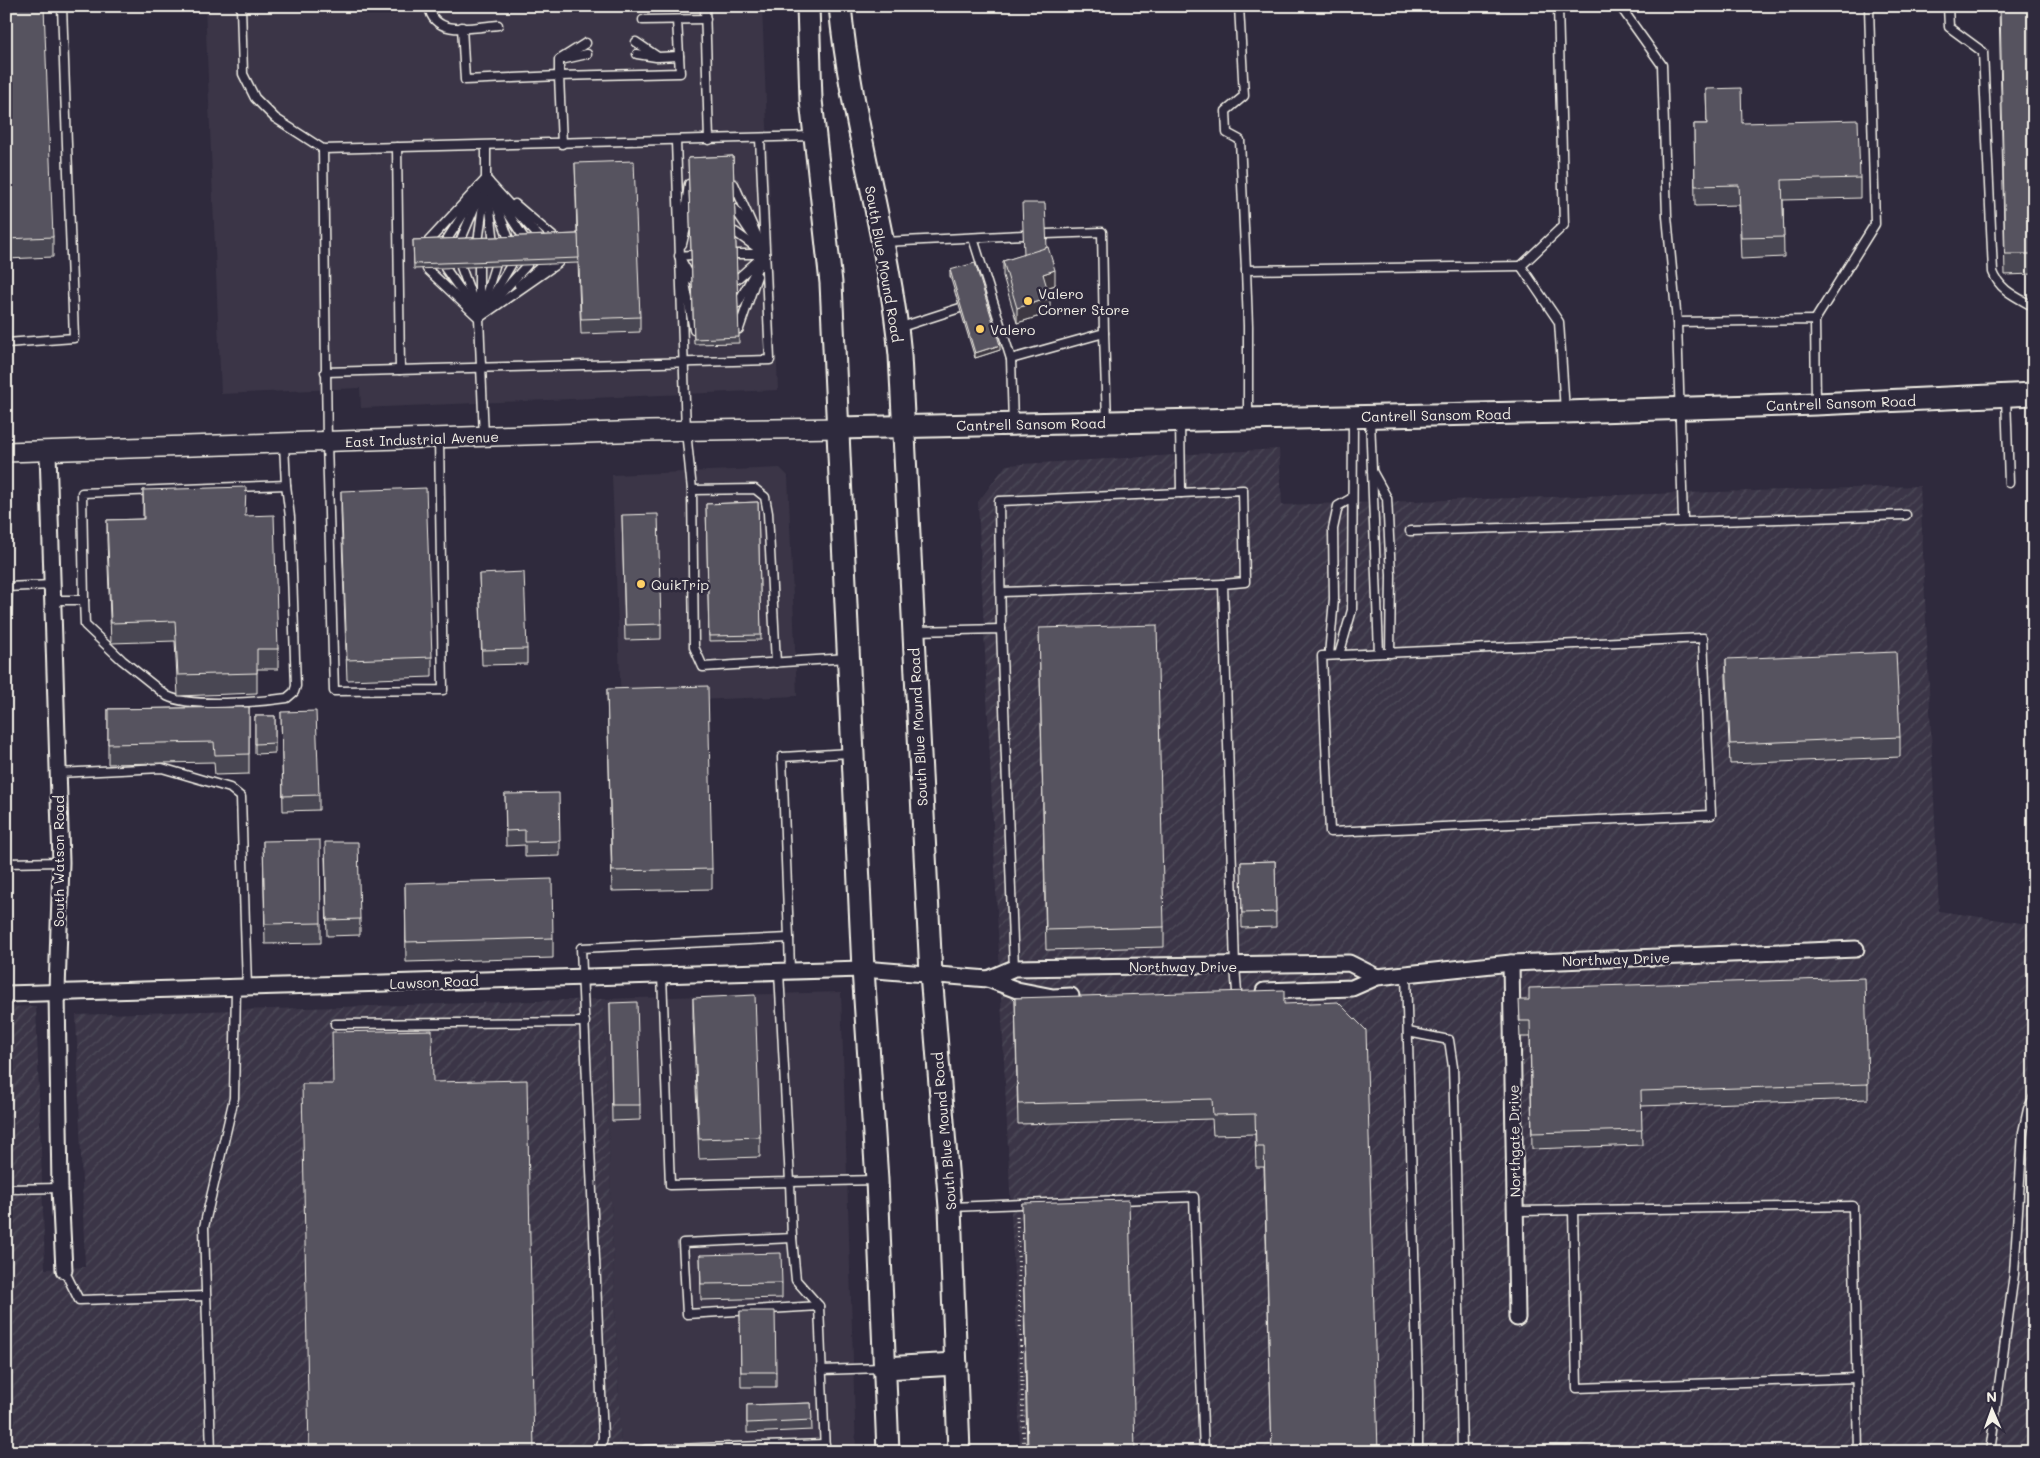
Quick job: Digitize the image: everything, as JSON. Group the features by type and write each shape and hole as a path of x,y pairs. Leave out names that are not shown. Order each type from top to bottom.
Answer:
{"main road":[{"path":"808,6 814,136 831,283 863,970 877,1180 888,1452"},
{"name":"South Blue Mound Road","path":"840,6 848,73 898,328 931,974 950,1207 959,1452"},
{"name":"Cantrell Sansom Road","path":"838,428 1565,412 1816,404 2034,394"},
{"path":"884,1368 956,1364"}],"street":[{"name":"East Industrial Avenue","path":"6,452 838,428"},
{"name":"South Watson Road","path":"48,452 61,862 57,992 60,1188 64,1270"},
{"name":"Northway Drive","path":"1218,993 1352,988 1377,977 1511,963 1856,949"},
{"name":"Northway Drive","path":"988,979 1014,968 1349,963 1377,977"},
{"name":"Northgate Drive","path":"1511,963 1516,1318"},
{"name":"Northway Drive","path":"863,970 988,979 1017,990 1053,997 1083,996"},
{"name":"Lawson Road","path":"6,994 863,970"}],"lane":[{"path":"6,343 74,338 62,6"},
{"path":"241,6 243,74 255,98 275,118 323,150 814,136"},
{"path":"429,6 430,14 437,24 448,28 498,26"},
{"path":"705,6 710,140"},
{"path":"1238,6 1244,96 1226,111 1227,133 1240,140 1248,326 1248,418"},
{"path":"1246,270 1521,266 1564,226 1558,6"},
{"path":"1620,6 1662,65 1667,216 1677,322 1682,521"},
{"path":"1816,404 1815,320 1875,224 1869,6"},
{"path":"1948,6 1949,27 1983,52 1992,272 1996,282 2006,292 2034,307"},
{"path":"643,20 706,18"},
{"path":"462,27 464,80 680,73 677,20"},
{"path":"559,60 586,42"},
{"path":"636,42 658,57"},
{"path":"559,60 587,54"},
{"path":"636,54 658,57 679,56"},
{"path":"559,60 562,144"},
{"path":"325,372 683,364 770,360 760,138"},
{"path":"676,141 686,431 692,490 694,647 704,667 848,658"},
{"path":"486,146 486,179 494,243"},
{"path":"397,148 400,370"},
{"path":"323,150 326,442 334,691 443,690 440,438"},
{"path":"486,179 557,240"},
{"path":"486,179 543,241"},
{"path":"486,179 526,241"},
{"path":"486,179 510,242"},
{"path":"478,243 486,179"},
{"path":"459,244 486,179"},
{"path":"444,244 486,179"},
{"path":"425,245 486,179"},
{"path":"689,184 679,256 694,330"},
{"path":"734,184 765,254 739,329"},
{"path":"734,209 765,254"},
{"path":"690,211 679,256 693,304"},
{"path":"735,232 765,254"},
{"path":"1046,234 1102,232 1108,423"},
{"path":"679,256 690,235"},
{"path":"882,242 1023,235"},
{"path":"973,238 988,299 1011,359 1013,425"},
{"path":"736,254 765,254"},
{"path":"737,279 765,254"},
{"path":"738,303 765,254"},
{"path":"679,256 691,255"},
{"path":"679,256 692,280"},
{"path":"480,318 558,263"},
{"path":"480,318 544,264"},
{"path":"480,318 511,265"},
{"path":"480,318 527,265"},
{"path":"479,266 484,437"},
{"path":"480,318 495,266"},
{"path":"1521,266 1559,322 1565,412"},
{"path":"461,267 480,318"},
{"path":"427,268 480,318"},
{"path":"445,268 480,318"},
{"path":"898,328 960,308"},
{"path":"1677,322 1815,320"},
{"path":"1011,359 1104,333"},
{"path":"2006,396 2009,483"},
{"path":"1362,416 1371,470 1379,653"},
{"path":"1339,655 1352,610 1354,565 1352,498 1362,416"},
{"path":"1180,421 1181,493"},
{"path":"284,444 290,517 296,686 294,692 287,698 209,702 175,700 167,696 122,660 85,624 82,493 286,485"},
{"path":"1371,470 1387,498 1391,575 1390,653"},
{"path":"692,490 755,489 765,497 768,513 776,662"},
{"path":"1000,592 1245,582 1243,490 999,501 1000,592 1001,629 1014,968"},
{"path":"1329,655 1334,600 1333,530 1338,506 1352,498"},
{"path":"1410,531 1906,515"},
{"path":"1223,584 1237,992"},
{"path":"6,630 7,587 52,592 84,600"},
{"path":"913,631 1001,629"},
{"path":"1702,638 1710,815 1330,832 1322,656 1379,653 1702,638"},
{"path":"645,1450 825,1448 819,1306 796,1280 792,1238 785,972 789,938 782,757 852,752"},
{"path":"58,773 162,768 230,788 241,797 242,987 234,1098 204,1227 211,1452"},
{"path":"6,863 61,862"},
{"path":"600,1452 603,1437 581,948 789,938"},
{"path":"1406,973 1418,1452"},
{"path":"662,975 670,1185 877,1180"},
{"path":"335,1024 585,1022"},
{"path":"1408,1032 1449,1040 1456,1166 1462,1452"},
{"path":"1990,1452 2014,1274 2023,1132 2028,1109 2034,1097"},
{"path":"6,1189 60,1188"},
{"path":"950,1207 1194,1197 1204,1452"},
{"path":"1515,1211 1853,1206 1858,1452"},
{"path":"1573,1210 1577,1388 1857,1378"},
{"path":"792,1238 684,1243 687,1314 819,1306"},
{"path":"64,1270 79,1300 206,1296"},
{"path":"821,1370 884,1368"}],"path":[{"path":"1015,1203 1024,1452"}],"shaded area":[{"path":"205,6 762,6 778,390 361,408 360,388 221,394"},
{"path":"1279,449 1282,505 1920,486 1939,911 2034,925 2034,1452 1020,1452 1017,1342 978,502 1006,465"},
{"path":"780,468 788,476 797,696 621,703 612,475"},
{"path":"841,992 856,1452 621,1452 603,999"},
{"path":"603,999 621,1452 6,1452 6,1007 36,1006 45,1269 85,1267 76,1015"}],"building":[{"path":"2000,6 2034,6 2034,254 2005,254"},
{"path":"44,7 53,237 6,239 6,8"},
{"path":"1741,88 1742,123 1858,120 1860,178 1782,180 1784,237 1741,238 1739,185 1695,186 1694,124 1707,124 1706,89"},
{"path":"733,156 739,337 694,339 688,158"},
{"path":"634,161 640,317 581,319 575,163"},
{"path":"1022,203 1045,203 1047,248 1024,255"},
{"path":"578,234 579,258 414,264 413,240"},
{"name":"Valero Corner Store","path":"1048,247 1055,270 1043,274 1050,298 1017,308 1003,261"},
{"name":"Valero","path":"975,263 1000,345 975,353 950,270"},
{"path":"246,487 245,516 274,515 278,649 257,649 257,673 178,675 175,621 111,623 107,520 144,519 143,490"},
{"path":"426,488 432,657 347,660 341,491"},
{"name":"QuikTrip","path":"758,502 761,635 709,636 706,504"},
{"name":"QuikTrip","path":"658,514 661,624 625,625 622,515"},
{"path":"524,572 527,649 482,650 479,574"},
{"path":"1157,625 1164,927 1046,930 1039,628"},
{"path":"1896,652 1900,737 1730,744 1726,659"},
{"path":"708,686 712,869 612,871 607,689"},
{"path":"249,707 249,754 215,755 214,742 108,744 108,709"},
{"path":"316,711 319,795 283,796 281,712"},
{"path":"255,716 275,716 275,743 255,744"},
{"path":"559,793 560,841 525,842 525,830 506,831 505,794"},
{"path":"320,840 321,923 265,924 263,841"},
{"path":"325,842 358,842 360,919 327,920"},
{"path":"1275,861 1276,912 1242,913 1241,862"},
{"path":"552,879 553,938 406,942 405,883"},
{"path":"1865,978 1868,1084 1641,1091 1642,1130 1532,1133 1530,1021 1520,1021 1519,1000 1529,1000 1529,988"},
{"path":"1284,990 1284,1004 1338,1002 1366,1030 1378,1452 1272,1452 1264,1147 1256,1147 1255,1114 1213,1115 1212,1099 1018,1104 1015,998"},
{"path":"755,995 760,1137 699,1139 693,998"},
{"path":"637,1002 640,1105 612,1105 610,1003"},
{"path":"432,1030 433,1082 527,1080 534,1452 309,1452 302,1084 333,1084 332,1032"},
{"path":"1129,1200 1135,1452 1028,1452 1022,1203"},
{"path":"781,1253 782,1283 701,1284 700,1255"},
{"path":"740,1311 775,1311 776,1372 741,1372"},
{"path":"811,1403 812,1420 747,1423 747,1405"}],"place":[{"name":"Valero Corner Store","path":"1028,301"},
{"name":"Valero","path":"980,329"},
{"name":"QuikTrip","path":"641,584"}]}
